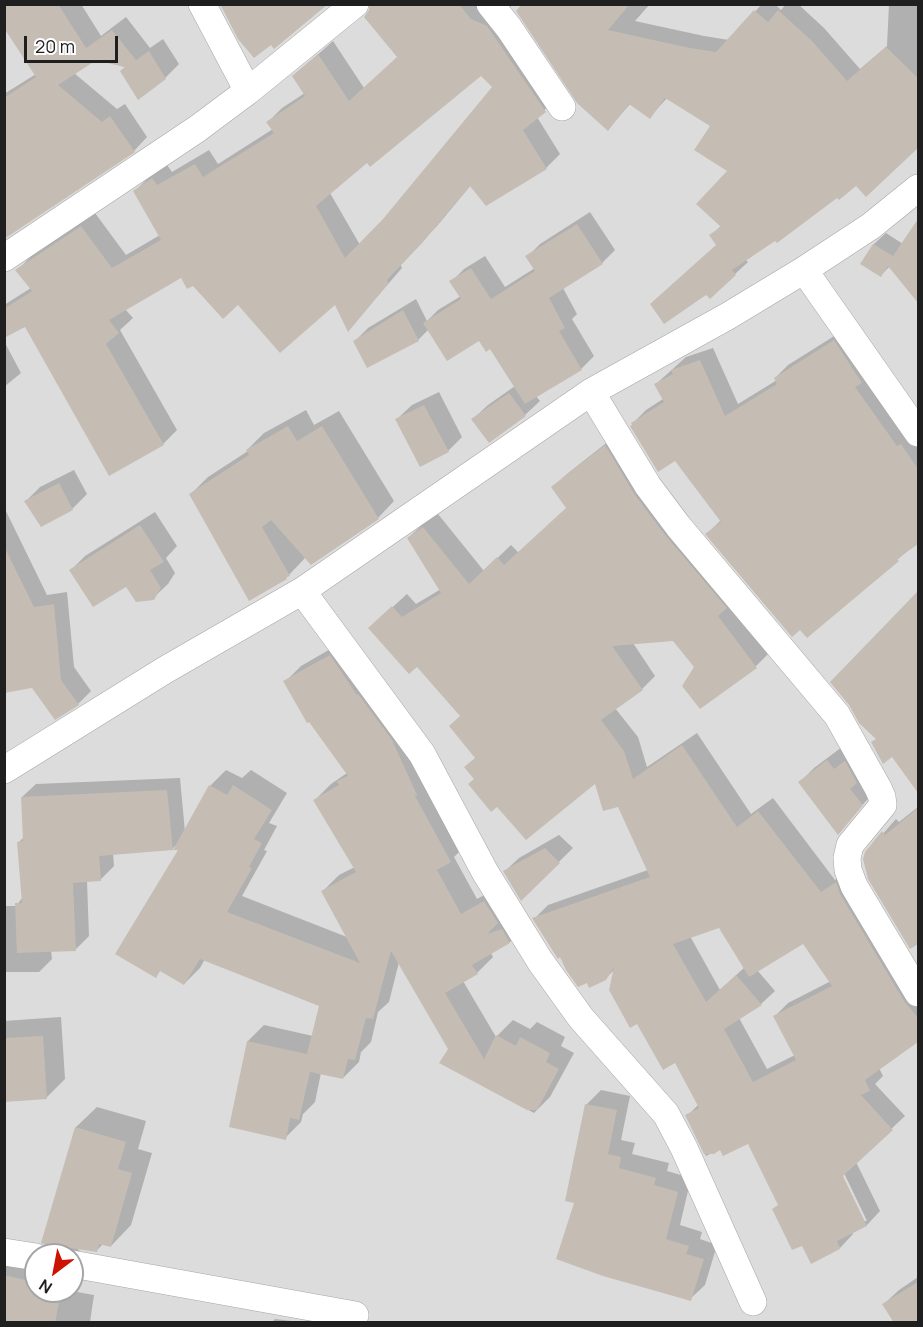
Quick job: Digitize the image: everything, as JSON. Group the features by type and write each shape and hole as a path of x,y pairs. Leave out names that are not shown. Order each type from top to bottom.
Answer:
{"street":[{"path":"202,4 248,91"},
{"path":"4,258 197,129 248,91 355,4"},
{"path":"490,4 509,28 562,107"},
{"path":"4,770 165,670 302,591 591,392 728,316 804,270 871,226 918,188"},
{"path":"804,270 918,433"},
{"path":"591,392 648,486 678,526 837,715 878,788 883,805 850,845 847,858 848,870 854,886 918,993"},
{"path":"302,591 422,754 485,872 540,961 581,1018 666,1114 684,1148 753,1302"},
{"path":"4,1252 24,1255"},
{"path":"84,1266 355,1315"}],"shaded area":[{"path":"5,5 918,5 918,1322 5,1322"}],"building":[{"path":"4,4 58,4 86,48 112,30 136,60 149,51 166,79 138,100 120,71 125,67 94,60 58,85 102,122 110,116 135,152 4,239 4,98 36,77 4,28"},
{"path":"220,4 328,4 274,49 271,45 254,58 238,39"},
{"path":"370,4 459,4 471,19 487,26 546,112 523,130 547,169 486,206 470,186 423,242 387,280 388,284 348,332 335,305 280,353 238,305 223,319 193,286 187,289 181,278 109,320 119,333 106,344 164,445 109,476 25,327 4,338 4,309 32,291 15,270 81,226 112,268 161,240 133,191 152,178 157,185 195,164 203,177 274,133 266,122 305,96 292,76 318,54 349,101 397,57 364,17","holes":["481,76 492,87 383,219 345,258 316,206 367,163 370,167"]},
{"path":"522,4 630,4 608,30 716,52 754,10 768,22 778,10 812,41 847,81 886,47 918,78 918,148 866,197 856,186 777,243 775,241 732,270 736,275 710,299 706,295 664,324 650,304 716,245 709,235 721,227 696,204 727,171 694,150 710,126 665,98 650,119 629,104 608,131 577,103 516,11"},
{"path":"918,219 918,303 888,266 881,277 860,264 873,244 893,256"},
{"path":"577,224 603,264 549,298 565,328 559,331 582,370 525,404 490,349 486,352 479,341 447,361 423,323 461,299 449,281 471,268 491,299 535,271 525,256"},
{"path":"403,310 419,341 367,368 353,341"},
{"path":"834,340 862,383 855,387 897,446 901,444 918,469 918,544 897,559 899,561 807,638 800,630 792,637 705,534 721,522 675,461 658,472 630,426 631,423 664,402 654,384 673,374 671,370 700,360 725,416 777,384 774,378"},
{"path":"509,393 526,416 489,443 471,419"},
{"path":"424,405 449,452 420,467 395,419"},
{"path":"288,426 297,441 322,426 379,519 311,565 271,520 262,527 290,576 249,601 189,494 249,455 246,450"},
{"path":"605,445 635,495 666,536 727,608 718,616 757,668 700,709 682,686 694,667 673,641 612,646 643,690 601,720 624,751 633,779 682,745 737,827 758,811 821,892 836,882 840,894 904,1001 918,1018 918,1042 865,1080 870,1091 861,1095 893,1130 843,1176 867,1226 837,1241 840,1249 811,1264 802,1246 792,1250 772,1209 778,1205 748,1144 723,1156 720,1150 714,1154 704,1154 685,1115 699,1108 675,1063 663,1070 637,1024 630,1028 609,990 614,967 606,980 589,988 587,983 578,987 532,918 650,877 618,807 603,811 595,784 526,840 497,807 491,812 468,784 474,779 464,767 475,758 449,726 460,716 417,667 409,674 368,628 392,606 402,617 441,593 407,538 423,527 469,584 497,557 504,565 566,508 551,487","holes":["719,928 749,977 803,944 832,986 773,1016 796,1060 753,1082 724,1029 762,1005 736,975 706,1002 673,944"]},
{"path":"59,483 73,510 41,527 24,501"},
{"path":"140,525 164,562 150,570 161,588 154,600 136,602 126,587 93,607 69,570"},
{"path":"4,546 34,607 54,604 61,680 79,705 55,720 32,688 4,693"},
{"path":"918,591 918,793 892,757 883,764 871,742 876,739 859,723 849,705 830,682"},
{"path":"330,655 392,740 417,795 415,796 451,862 437,870 461,914 484,901 498,923 487,934 502,929 510,943 472,965 478,974 445,993 484,1059 496,1035 516,1046 520,1037 550,1053 546,1062 559,1069 537,1110 527,1110 439,1063 448,1049 391,951 373,1019 366,1018 355,1060 348,1059 343,1079 310,1072 299,1120 290,1118 286,1140 229,1127 247,1041 307,1054 319,1006 200,959 184,985 160,971 156,978 115,954 178,850 173,850 209,785 227,795 233,785 272,810 254,839 262,843 249,867 252,868 227,912 360,963 321,891 356,872 313,800 339,785 337,781 348,776 309,722 307,723 283,681"},
{"path":"827,760 834,769 845,761 857,783 850,789 863,805 838,835 798,782"},
{"path":"167,790 173,850 99,856 101,881 73,883 76,951 17,953 15,903 22,903 17,842 23,841 21,797"},
{"path":"918,808 918,944 910,949 868,879 863,859 865,852 882,831 885,835"},
{"path":"545,848 560,863 521,901 503,871"},
{"path":"43,1036 47,1099 4,1102 4,1038"},
{"path":"585,1104 617,1110 608,1154 621,1157 619,1168 656,1178 654,1185 678,1192 666,1239 689,1246 686,1254 704,1259 691,1301 603,1276 556,1259 574,1203 565,1201"},
{"path":"75,1127 126,1142 118,1169 132,1173 111,1247 99,1244 97,1252 84,1250 84,1243 41,1243"},
{"path":"4,1275 24,1280 24,1303 59,1303 55,1323 4,1323"},
{"path":"918,1282 918,1323 894,1323 882,1304"}]}
